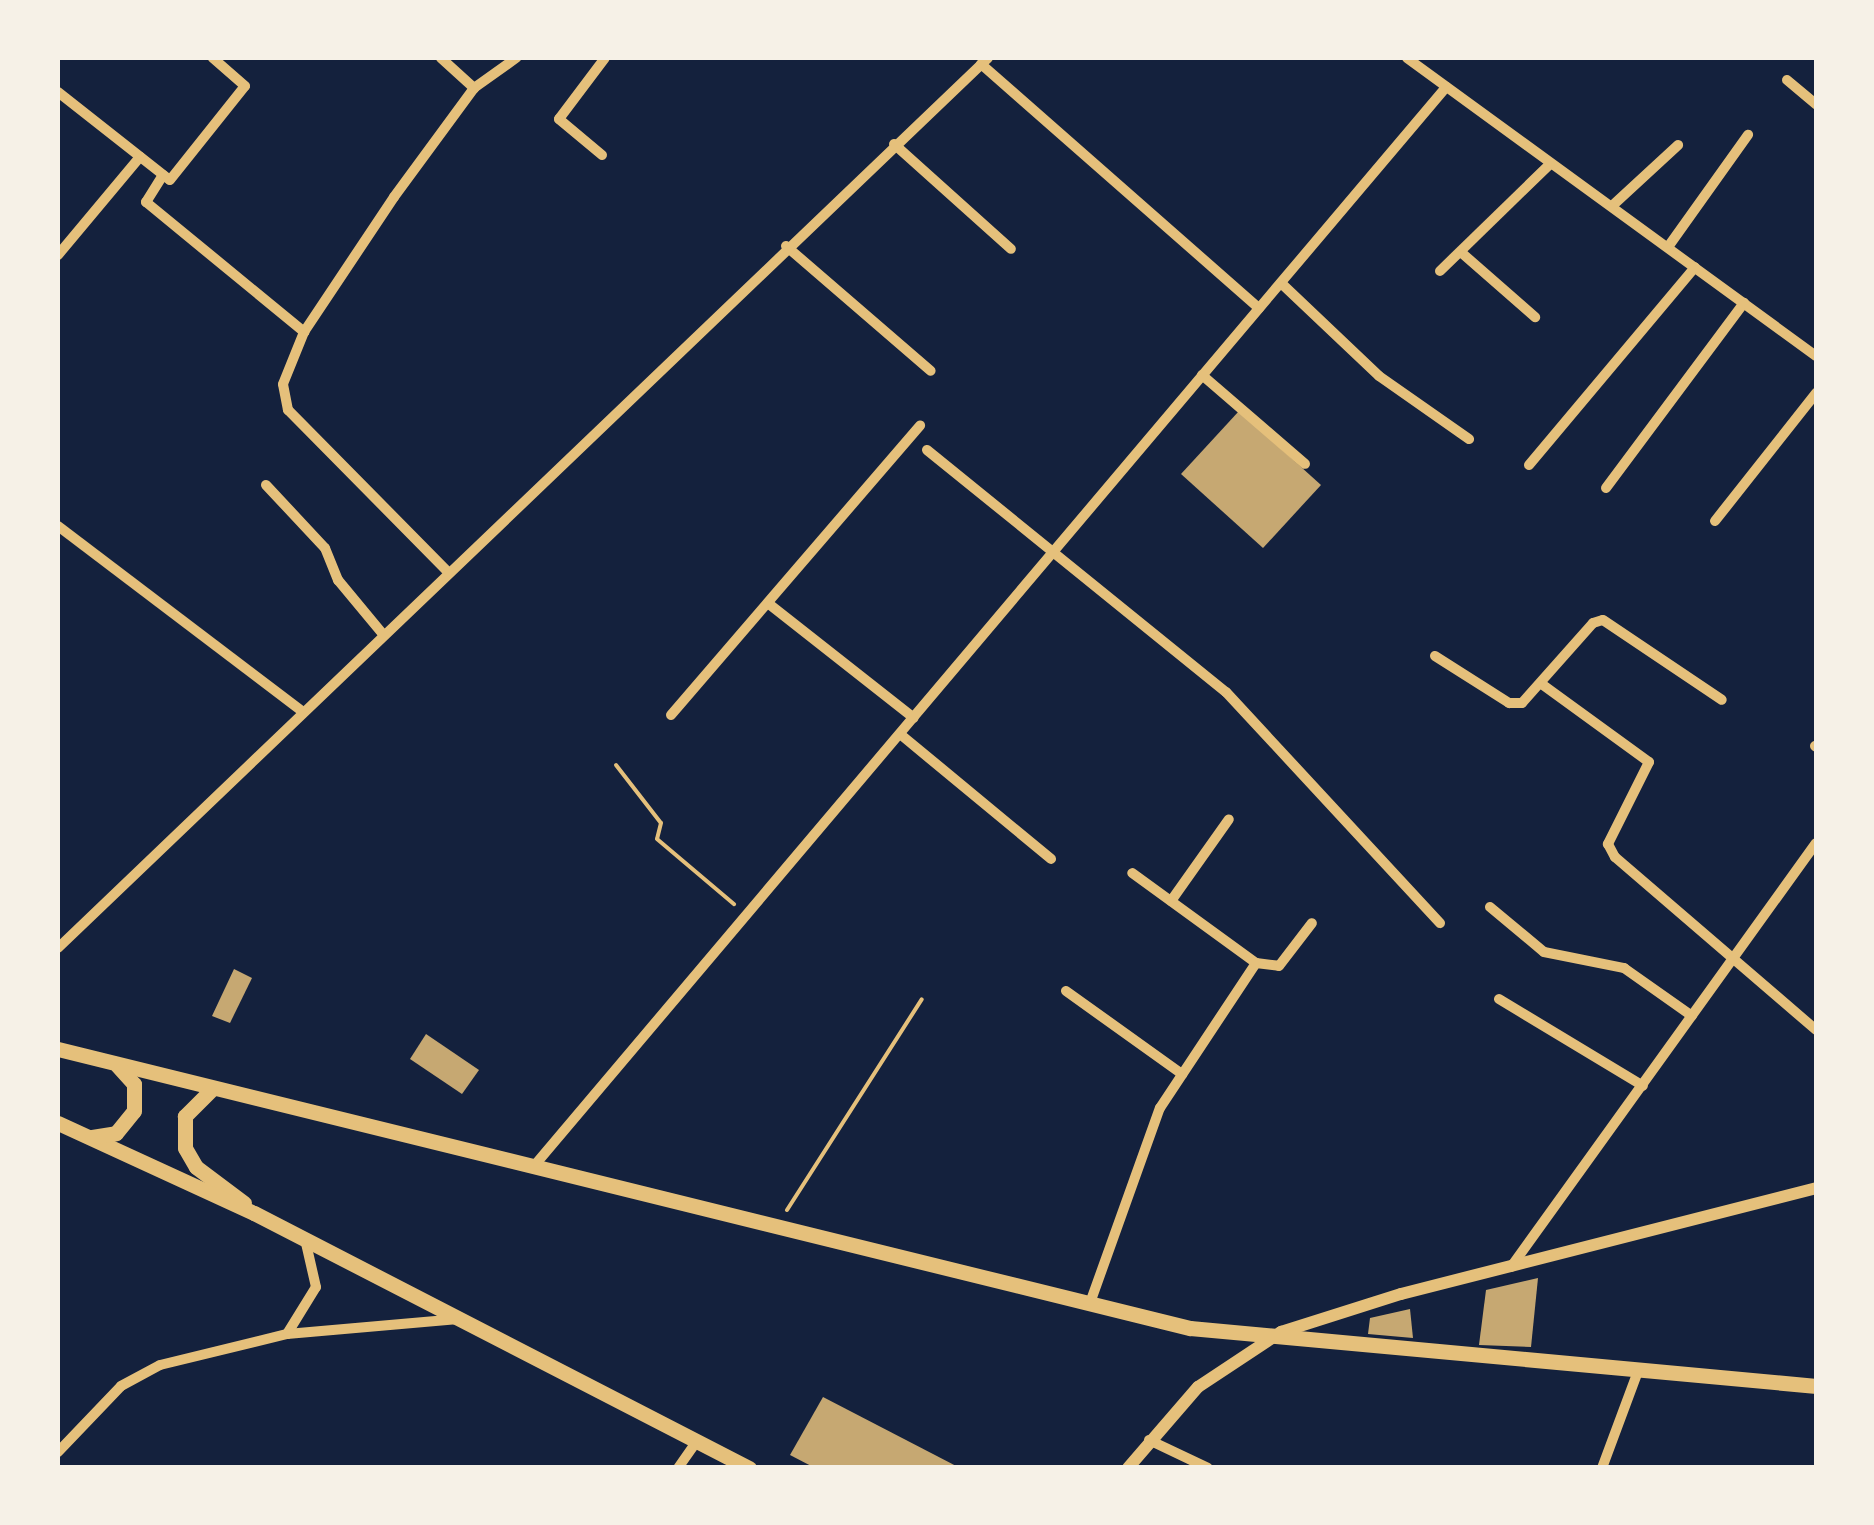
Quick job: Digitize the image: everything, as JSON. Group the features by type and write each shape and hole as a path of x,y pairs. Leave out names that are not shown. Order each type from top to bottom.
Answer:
{"main road":[{"path":"58,1049 1190,1328 1282,1332 1816,1386"},
{"path":"88,1136 116,1133 134,1112 134,1084 115,1064"},
{"path":"214,1088 185,1116 185,1148 196,1167 254,1213"},
{"path":"58,1123 305,1238 749,1468"}],"street":[{"path":"58,92 170,180 245,86 213,58"},
{"path":"442,58 474,88"},
{"path":"448,572 288,410 283,384 304,332 474,88 516,58"},
{"path":"586,58 597,68"},
{"path":"602,154 559,119 606,58"},
{"path":"1407,58 1816,356"},
{"path":"58,948 300,710 984,61 1258,308"},
{"path":"1787,80 1816,104"},
{"path":"534,1166 1446,87"},
{"path":"1668,247 1748,135"},
{"path":"894,144 1011,249"},
{"path":"1612,206 1678,145"},
{"path":"58,255 140,158"},
{"path":"1440,272 1463,254 1550,164"},
{"path":"163,175 146,202 304,332"},
{"path":"786,246 931,371"},
{"path":"1463,254 1535,317"},
{"path":"1530,465 1694,267"},
{"path":"1280,283 1379,376 1469,440"},
{"path":"1606,488 1744,303"},
{"path":"1202,374 1305,464"},
{"path":"1714,521 1816,392"},
{"path":"671,715 920,425"},
{"path":"926,450 1226,692 1440,924"},
{"path":"266,485 325,548 338,580 382,632"},
{"path":"58,526 300,710"},
{"path":"769,604 914,718"},
{"path":"1435,656 1509,704 1522,703 1544,685 1593,624 1603,620 1722,700"},
{"path":"1544,685 1649,762 1608,844 1816,1030"},
{"path":"900,734 1051,858"},
{"path":"1171,901 1229,818"},
{"path":"1511,1267 1816,842"},
{"path":"1132,873 1256,962 1279,966 1312,924"},
{"path":"1490,907 1544,952 1624,968 1692,1016"},
{"path":"1090,1302 1160,1108 1256,962"},
{"path":"1066,991 1182,1074"},
{"path":"1499,999 1643,1086"},
{"path":"1128,1468 1198,1387 1282,1332 1332,1312 1816,1188"},
{"path":"287,1334 316,1287 305,1238"},
{"path":"58,1452 121,1386 160,1364 287,1334 458,1319"},
{"path":"1602,1468 1638,1371"},
{"path":"1149,1440 1208,1468"},
{"path":"678,1468 696,1442"}],"path":[{"path":"616,766 661,823 657,839 745,912"},
{"path":"777,1224 922,999"}],"building":[{"path":"1239,411 1321,485 1263,548 1181,474"},
{"path":"234,969 252,978 230,1023 212,1016"},
{"path":"426,1034 479,1070 462,1094 410,1059"},
{"path":"1538,1278 1531,1347 1479,1345 1486,1290"},
{"path":"1410,1309 1413,1338 1368,1334 1370,1318"},
{"path":"823,1397 960,1468 815,1468 790,1455"}]}
